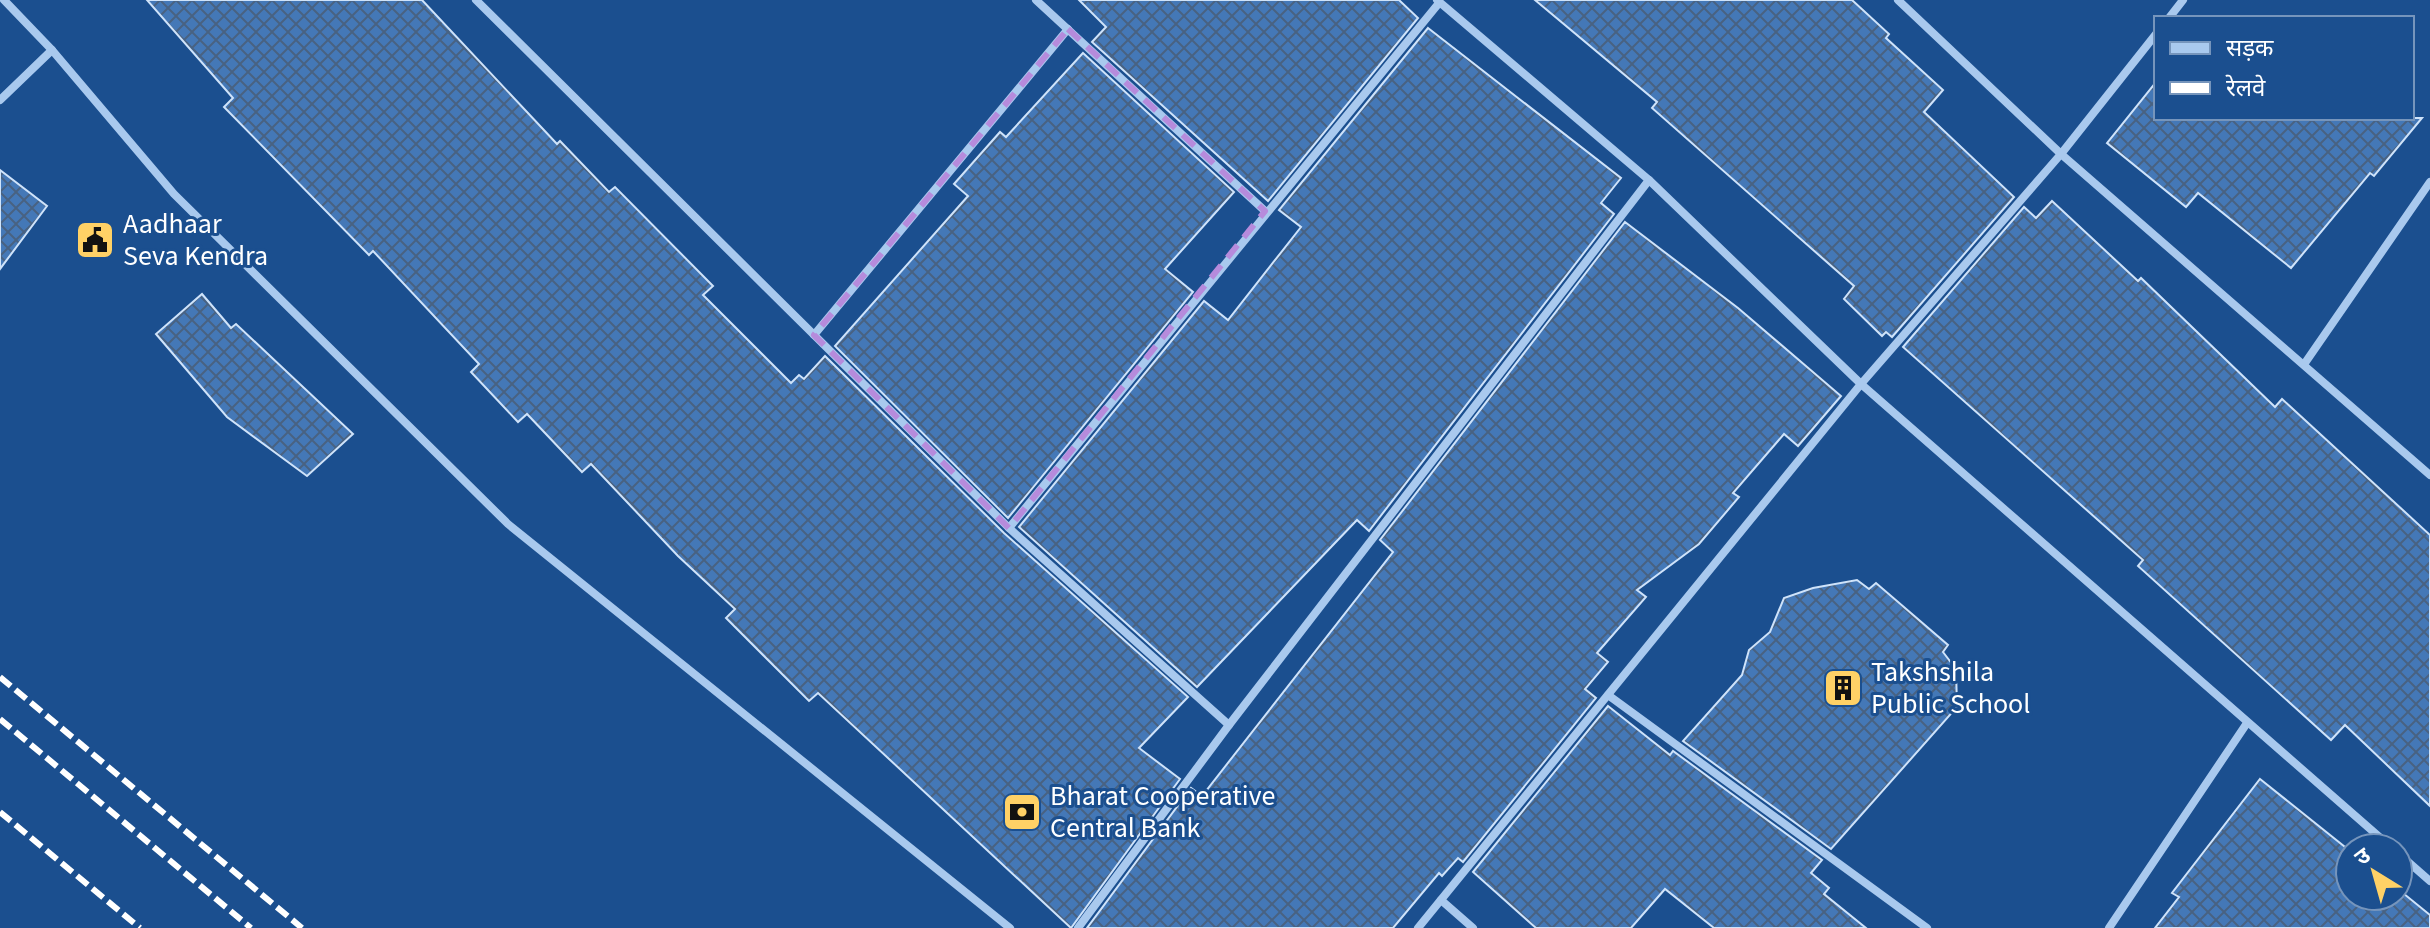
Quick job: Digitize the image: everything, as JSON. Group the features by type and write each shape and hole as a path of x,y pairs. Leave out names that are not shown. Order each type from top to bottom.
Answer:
{"street":[{"path":"4,0 52,50 174,194 508,524 1010,928"},
{"path":"476,0 1009,528 1229,725"},
{"path":"1036,0 1265,211"},
{"path":"1898,0 2061,154 2305,363 2430,475"},
{"path":"2171,16 2183,0"},
{"path":"1009,528 1438,1 1649,180 1861,384 2373,832"},
{"path":"814,335 1068,29"},
{"path":"1418,928 1861,384 2061,154 2154,37"},
{"path":"0,100 52,50"},
{"path":"1078,928 1229,725 1649,180"},
{"path":"2305,363 2430,182"},
{"path":"1608,695 1927,928"},
{"path":"2109,928 2247,723"},
{"path":"2414,867 2430,881"},
{"path":"1441,900 1473,928"}],"highlighted area":[{"path":"1068,29 1265,211 1009,528 814,335"}],"building":[{"path":"147,0 422,0 557,144 560,141 609,192 615,187 713,286 703,295 791,383 799,375 804,379 825,356 1004,533 1188,697 1139,748 1180,779 1071,928 818,693 809,701 726,618 735,609 678,556 591,464 582,472 527,414 518,422 471,372 479,364 373,251 369,255 224,107 233,98"},
{"path":"1079,0 1399,0 1418,18 1268,201 1092,42 1106,27"},
{"path":"1535,0 1852,0 1889,34 1886,38 1943,90 1924,112 2014,197 1892,337 1886,332 1882,336 1844,299 1854,286 1652,108 1657,102"},
{"path":"1428,28 1621,178 1601,203 1614,214 1369,531 1357,520 1197,687 1019,527 1204,301 1228,320 1301,227 1279,210"},
{"path":"1083,53 1234,192 1165,269 1193,292 1008,518 835,346 968,196 954,184 1000,132 1006,137"},
{"path":"2154,84 2154,120 2422,118 2374,176 2370,173 2291,268 2198,193 2186,207 2107,143"},
{"path":"0,170 47,206 0,269"},
{"path":"2052,201 2138,281 2141,278 2275,407 2282,399 2430,535 2430,806 2345,725 2331,740 2138,566 2143,560 1903,347 2024,207 2036,218"},
{"path":"1625,222 1738,308 1841,396 1798,446 1784,434 1733,493 1739,497 1699,544 1637,590 1646,597 1597,653 1608,662 1585,689 1596,698 1463,862 1458,858 1442,876 1439,873 1393,928 1087,928 1191,788 1202,796 1393,552 1380,540"},
{"path":"202,294 231,328 236,324 353,434 307,476 227,417 156,334"},
{"name":"Takshshila Public School","path":"1857,580 1869,589 1876,583 1948,645 1943,652 1956,669 1957,707 1831,849 1683,741 1742,675 1749,650 1770,632 1784,598 1813,588"},
{"path":"1608,706 1670,755 1673,751 1822,860 1811,873 1829,888 1824,894 1866,928 1714,928 1665,889 1631,928 1536,928 1473,872"},
{"path":"2260,779 2334,838 2334,912 2414,912 2414,902 2430,915 2430,928 2155,928 2179,897 2172,893"}],"railway":[{"path":"0,677 302,928"},
{"path":"0,719 251,928"},
{"path":"0,812 140,928"}],"place":[{"name":"Aadhaar Seva Kendra","path":"95,240"},
{"name":"Takshshila Public School","path":"1843,688"},
{"name":"Bharat Cooperative Central Bank","path":"1022,812"}]}
